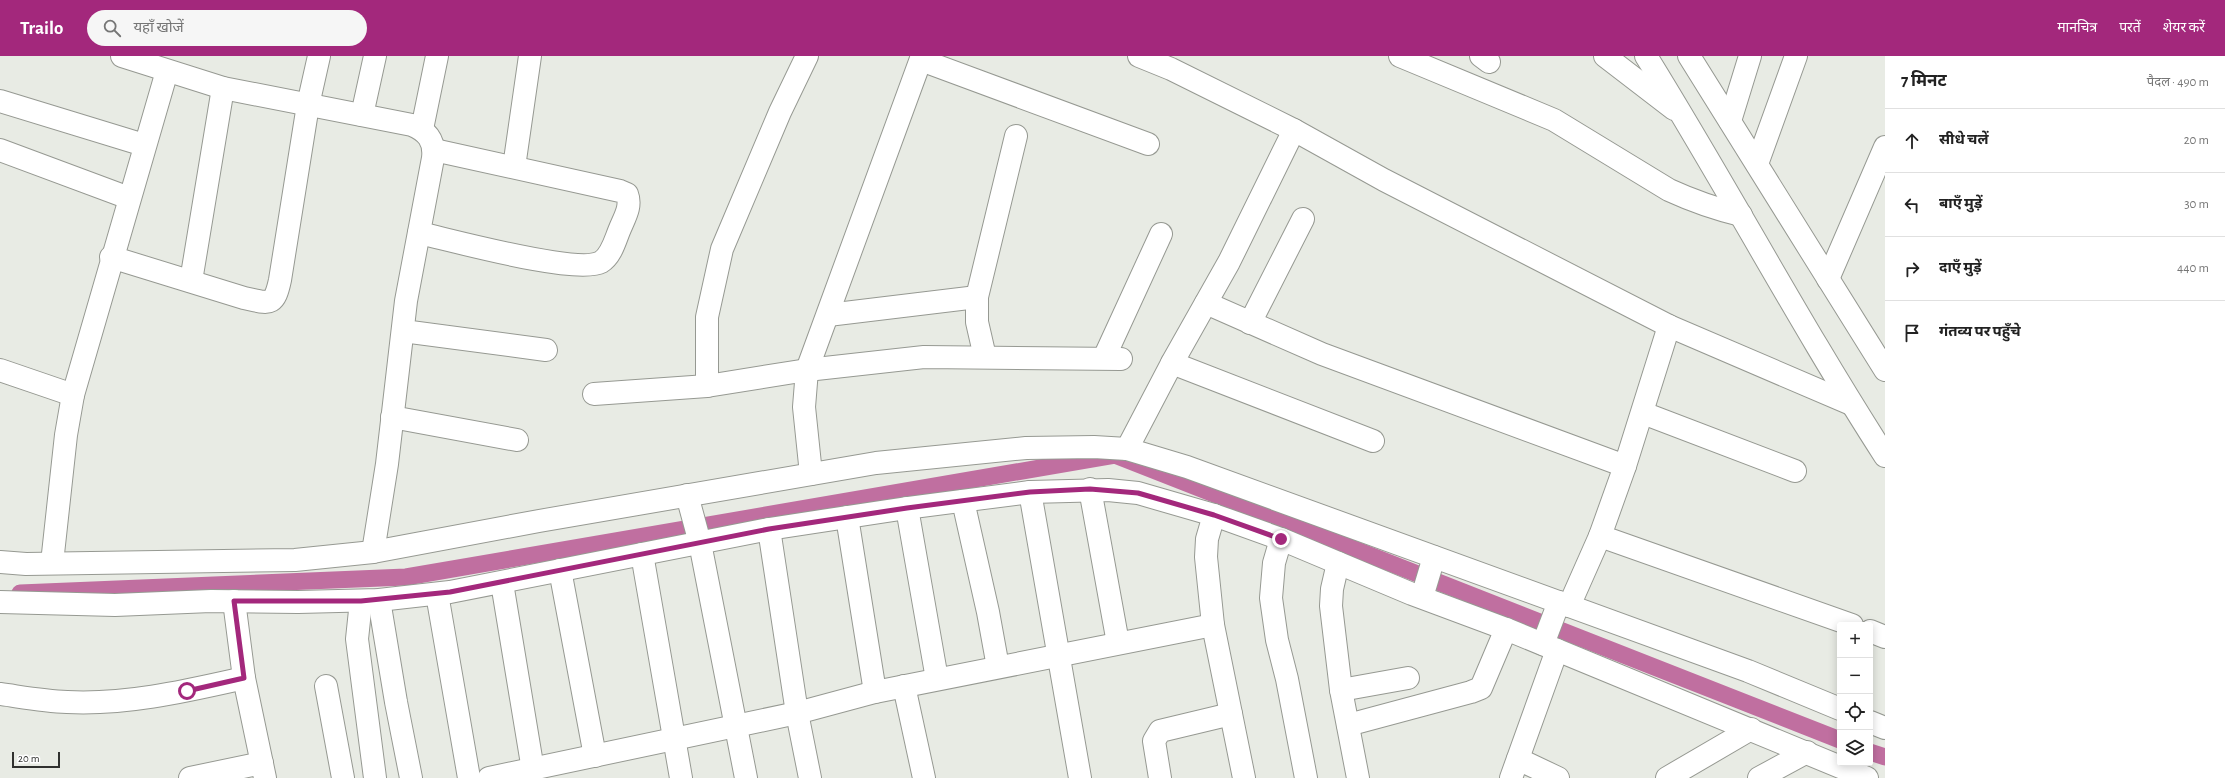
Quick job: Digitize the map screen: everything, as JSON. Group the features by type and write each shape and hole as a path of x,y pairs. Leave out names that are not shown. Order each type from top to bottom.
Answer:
{"street":[{"path":"122,56 146,60 167,70 223,88 308,106 412,125 422,129 432,140 434,150 403,330 373,552"},
{"path":"111,257 262,302 271,301 276,297 308,106 319,56"},
{"path":"362,115 375,56"},
{"path":"422,129 437,56"},
{"path":"514,167 530,56"},
{"path":"707,386 707,317 722,249 780,112 807,56"},
{"path":"1139,56 1171,69 1294,130 1384,180 1669,326 1851,404"},
{"path":"1400,56 1554,120 1670,190 1688,199 1708,207 1741,215"},
{"path":"1605,56 1684,117"},
{"path":"1646,56 1684,117 1851,404 1885,456"},
{"path":"1689,56 1828,279 1882,355"},
{"path":"1730,121 1750,56"},
{"path":"1757,164 1796,56"},
{"path":"811,474 804,407 807,370 922,58 1148,144"},
{"path":"52,563 65,443 73,395 111,257 167,70"},
{"path":"191,282 223,88"},
{"path":"0,101 144,145"},
{"path":"1127,450 1172,363 1228,262 1294,130"},
{"path":"986,357 977,322 977,297 1016,136"},
{"path":"1828,279 1885,147"},
{"path":"0,150 129,198"},
{"path":"419,233 540,261 593,265 605,259 613,247 629,208 627,194 514,167 434,150"},
{"path":"1250,323 1303,219"},
{"path":"594,394 707,386 807,370 924,357 1113,358 1161,234"},
{"path":"828,315 977,297"},
{"path":"1206,303 1322,354 1625,466"},
{"path":"1558,778 1514,769 1555,626 1600,536 1643,413 1669,326"},
{"path":"403,330 546,350"},
{"path":"1172,363 1373,441"},
{"path":"0,370 73,395"},
{"path":"1643,413 1795,471"},
{"path":"392,418 517,440"},
{"path":"0,602 115,605 234,601 370,601 437,594 642,554 694,519 811,474 876,463 1026,448 1094,447 1127,450 1187,466 1428,578 1555,626 1751,729 1867,778"},
{"path":"0,562 52,563 295,560 694,519 769,529 907,508 1030,492 1090,489 1138,493 1214,515 1281,539 1338,563 1428,578 1506,629 1555,626 1748,671 1837,708"},
{"path":"1090,489 1118,644"},
{"path":"1030,492 1080,778"},
{"path":"964,501 988,612 998,667"},
{"path":"907,508 937,679"},
{"path":"1214,515 1208,539 1206,557 1214,624 1244,778"},
{"path":"847,517 875,692"},
{"path":"694,519 746,778"},
{"path":"769,529 797,712 810,778"},
{"path":"1600,536 1844,622"},
{"path":"1281,539 1274,563 1271,598 1277,640 1287,679 1306,778"},
{"path":"642,554 673,740 681,778"},
{"path":"1338,563 1332,589 1331,606 1341,690 1358,778"},
{"path":"560,570 595,756"},
{"path":"502,582 533,770"},
{"path":"437,594 469,778"},
{"path":"190,778 264,770 244,678 234,601"},
{"path":"370,601 357,639 375,778"},
{"path":"370,601 396,702 411,778"},
{"path":"489,778 533,770 570,770 595,756 736,726 875,692 1214,624"},
{"path":"1348,725 1471,692 1480,688 1506,629"},
{"path":"1873,632 1885,637"},
{"path":"0,694 66,702 124,701 180,692 244,678"},
{"path":"1341,690 1408,678"},
{"path":"326,686 343,778"},
{"path":"904,686 924,778"},
{"path":"1160,778 1154,741 1160,731 1231,714"},
{"path":"1873,723 1885,728"},
{"path":"1668,778 1751,729"},
{"path":"1759,778 1807,752"}],"waterway":[{"path":"20,593 406,577 1115,455 1837,739"},
{"path":"1873,753 1885,757"}],"route":[{"path":"187,691 244,678 234,601 361,601 450,592 492,585 769,529 907,508 1030,492 1090,489 1138,493 1214,515 1281,539"}]}
